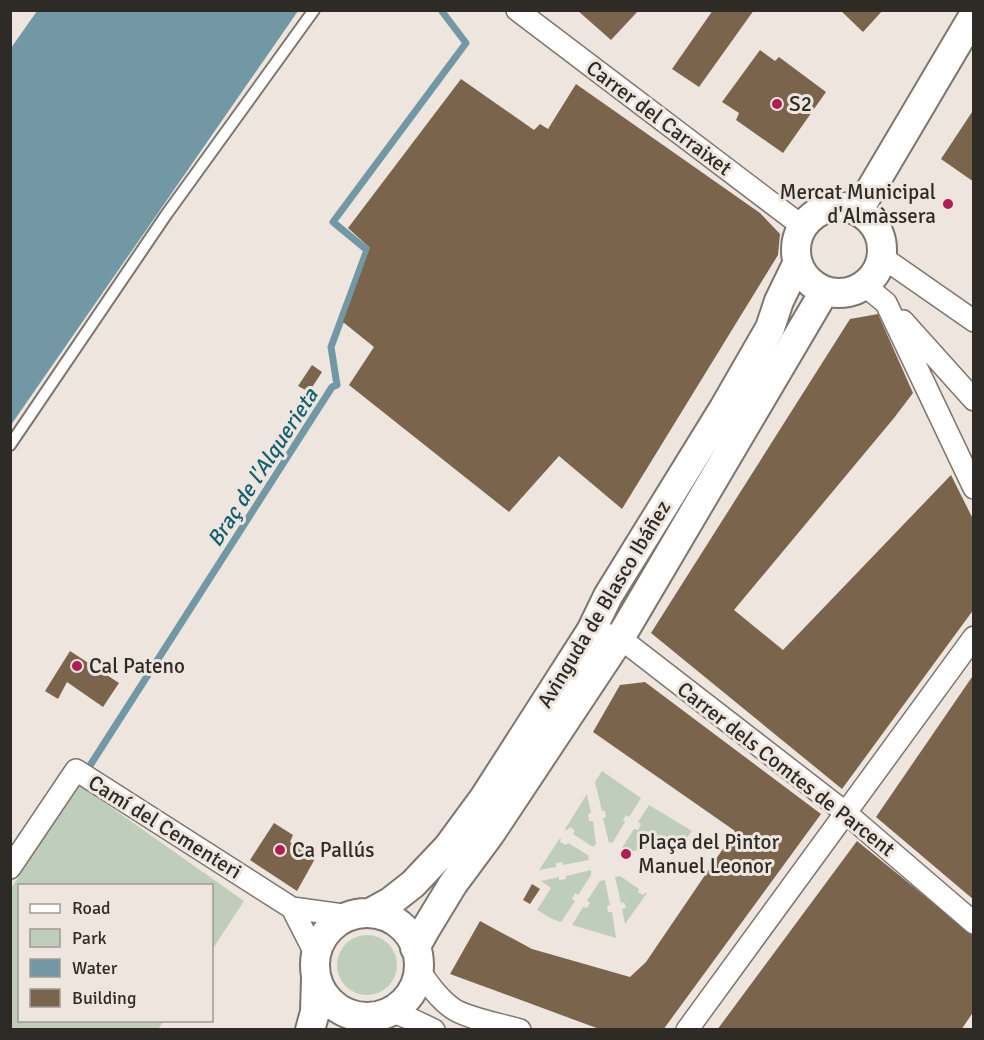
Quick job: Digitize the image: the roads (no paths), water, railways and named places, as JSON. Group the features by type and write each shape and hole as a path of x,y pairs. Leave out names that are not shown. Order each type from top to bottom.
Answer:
{"main road":[{"path":"858,211 969,34"},
{"path":"839,206 858,211 871,220 876,228 881,242 882,257 875,274 864,285 854,291 839,294 825,292 804,277 795,255 796,240 802,226 811,216 824,209 839,206"},
{"name":"Avinguda de Blasco Ibáñez","path":"360,915 390,902 413,884 448,847 484,798 591,631 608,597 724,408 770,328 778,301 797,264"},
{"name":"Avinguda de Blasco Ibáñez","path":"417,958 425,930 453,884 490,834 620,638 825,292"},
{"path":"310,1029 315,1012 316,966 322,938 334,924 360,915 385,916 398,924 408,935 417,958 416,982 410,994 402,1004 373,1020 349,1014 334,1006 323,994 316,966"}],"street":[{"name":"Carrer del Carraixet","path":"517,10 802,226"},
{"path":"882,257 974,321"},
{"path":"864,285 886,303 974,400"},
{"path":"886,303 974,488"},
{"name":"Carrer dels Comtes de Parcent","path":"591,631 620,638 846,813 974,923"},
{"path":"687,1029 974,637"},
{"name":"Camí del Cementeri","path":"10,868 76,770 292,908"},
{"path":"316,966 292,908 360,915"},
{"path":"417,958 431,987 454,1010 475,1018 520,1029"},
{"path":"373,1020 434,1029"}],"lane":[{"path":"10,445 166,215 314,10"}],"water":[{"path":"37,11 298,11 11,425 11,48"}],"waterway":[{"name":"Braç de l'Alquerieta","path":"91,764 332,387 337,385 331,347 367,250 333,222 466,43 441,10"}],"place":[{"name":"S2","path":"777,104"},
{"name":"Mercat Municipal d'Almàssera","path":"948,204"},
{"name":"Cal Pateno","path":"77,666"},
{"name":"Ca Pallús","path":"280,850"},
{"name":"Plaça del Pintor Manuel Leonor","path":"626,854"}]}
